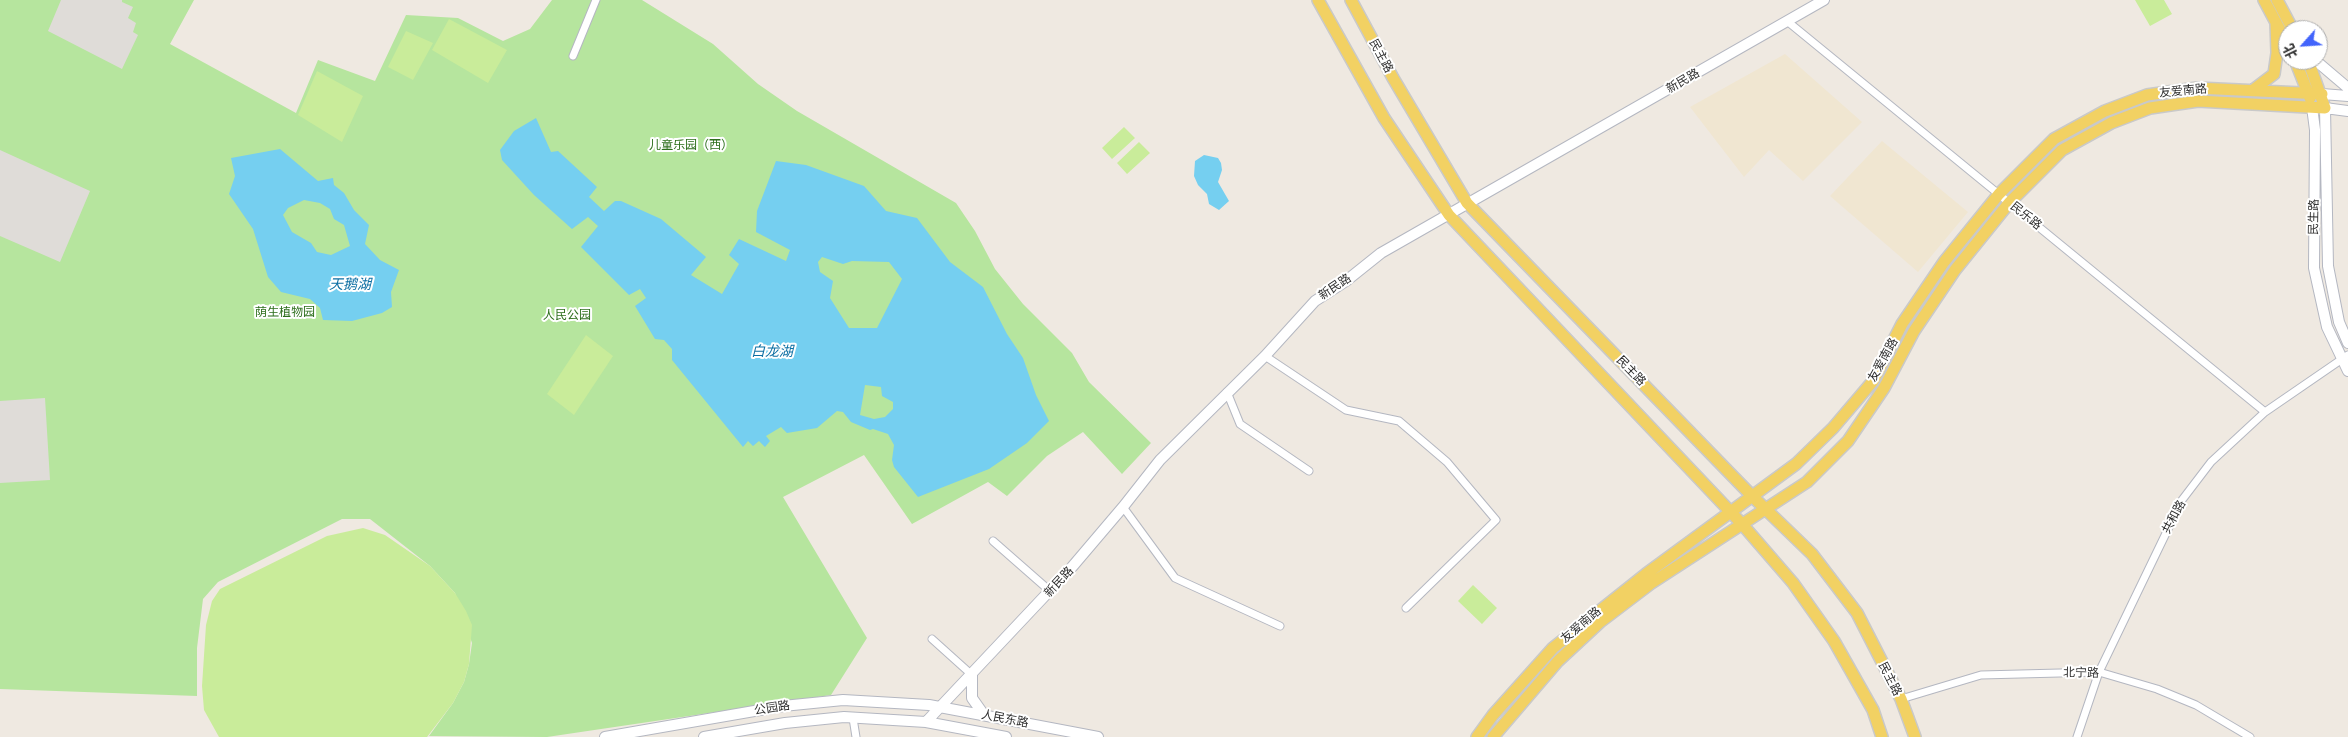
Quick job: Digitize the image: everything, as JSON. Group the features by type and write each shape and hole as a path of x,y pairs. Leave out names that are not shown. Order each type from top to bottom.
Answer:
{"main road":[{"name":"民主路","path":"1318,0 1384,118 1449,215 1742,524 1793,583 1834,641 1873,710 1882,737"},
{"name":"民主路","path":"1351,0 1393,78 1467,203 1752,496 1812,554 1835,582 1857,614 1901,699 1915,737"},
{"name":"新民路","path":"926,722 1050,591 1123,507 1160,460 1265,356 1315,301 1346,281 1380,253 1824,0"},
{"path":"2264,0 2278,27"},
{"path":"2277,0 2288,20"},
{"path":"2253,90 2274,74 2277,53 2276,23"},
{"name":"民生路","path":"2300,70 2309,93 2315,130 2314,268 2327,327 2344,358 2348,371"},
{"name":"民生路","path":"2312,70 2322,94 2325,108 2328,266 2339,322 2348,344"},
{"path":"2327,70 2348,88"},
{"name":"友爱南路","path":"1477,737 1493,715 1553,648 1594,613 1729,511 1796,464 1833,428 1873,381 1902,324 1939,270 1999,194 2054,139 2113,108 2147,95 2197,88 2322,94"},
{"path":"2322,94 2348,96"},
{"name":"友爱南路","path":"1493,737 1558,661 1600,622 1650,584 1742,524 1767,510 1807,482 1848,441 1884,388 1914,331 1955,270 2009,203 2062,150 2111,123 2150,108 2198,101 2325,108"},
{"path":"2325,108 2348,111"},
{"path":"972,675 972,698 984,715"},
{"name":"公园路","path":"605,737 783,706 843,700 940,707"},
{"name":"人民东路","path":"940,707 1098,737"},
{"name":"公园路","path":"704,737 785,723 853,718 926,722"},
{"name":"人民东路","path":"926,722 1006,737"}],"street":[{"path":"573,56 596,0"},
{"name":"民乐路","path":"1787,21 2265,412"},
{"path":"1265,356 1346,410 1399,421 1447,462 1496,520 1406,608"},
{"name":"共和路","path":"2077,737 2099,672 2182,500 2211,462 2265,412 2344,358"},
{"path":"1227,392 1240,424 1310,471"},
{"path":"1123,507 1175,578 1280,626"},
{"path":"993,541 1050,591"},
{"path":"932,639 972,675"},
{"name":"北宁路","path":"1901,699 1981,675 2099,672 2157,689 2196,705 2250,737"},
{"path":"853,718 856,737"}],"shaded area":[{"path":"61,0 122,0 122,2 133,7 128,18 136,23 133,32 138,35 122,69 48,31"},
{"path":"1785,54 1862,122 1803,181 1769,150 1744,177 1690,107"},
{"path":"1882,141 1968,212 1918,272 1830,196"},
{"path":"0,150 90,191 60,262 0,236"},
{"path":"45,398 50,480 0,483 0,401"}],"green space":[{"name":"人民公园","path":"0,0 194,0 170,44 296,113 318,60 375,81 406,15 458,18 503,41 530,29 552,0 642,0 713,44 758,84 797,111 956,203 975,231 995,269 1023,304 1072,353 1089,382 1151,443 1122,474 1083,432 1047,456 1007,496 988,482 912,524 864,455 783,497 867,638 831,695 547,737 429,736 453,703 464,682 472,643 455,593 430,566 370,519 342,519 218,582 203,599 197,648 197,696 0,689"},
{"path":"2135,0 2164,0 2172,14 2150,26"},
{"path":"449,19 507,50 488,83 432,50"},
{"path":"406,31 433,43 413,80 388,67"},
{"path":"317,71 363,96 342,142 298,115"},
{"path":"1124,127 1135,138 1112,159 1102,148"},
{"path":"1139,142 1150,153 1127,174 1117,163"},
{"path":"586,335 613,356 574,415 547,394"},
{"path":"363,528 385,535 430,566 455,593 466,611 472,625 469,664 464,682 453,703 427,737 219,737 204,710 202,686 206,625 212,601 220,589 327,536"},
{"path":"1473,585 1497,608 1482,624 1458,601"}],"water":[{"name":"白龙湖","path":"536,118 551,152 558,151 597,187 589,197 604,211 615,201 621,201 661,219 706,257 691,275 722,294 739,264 729,255 739,239 786,261 790,250 756,232 757,211 776,161 806,165 864,186 886,211 917,218 950,262 983,287 1007,334 1023,358 1036,395 1049,421 1027,443 989,469 918,497 894,467 892,460 894,445 888,434 873,429 870,430 851,422 843,412 837,411 817,428 787,433 781,427 766,436 770,441 765,447 759,441 753,446 748,441 743,447 672,360 672,349 664,340 655,339 635,306 646,298 640,289 629,295 581,247 598,226 588,217 572,229 534,195 502,160 500,150 514,131","holes":["822,257 843,264 852,261 889,262 902,279 877,328 849,328 830,298 833,281 820,272 818,262","865,385 881,387 882,396 893,402 893,409 885,417 874,419 860,415"]},
{"name":"天鹅湖","path":"280,149 318,181 333,178 334,185 344,193 354,210 369,225 365,244 380,260 399,270 391,292 392,307 382,313 352,321 323,320 320,308 310,299 281,292 268,277 253,229 229,194 235,176 231,158","holes":["304,200 320,203 330,209 334,219 344,225 350,246 331,255 317,252 311,243 292,232 283,215 288,208"]},
{"path":"1204,155 1218,158 1221,163 1222,170 1218,182 1229,201 1219,210 1209,204 1207,194 1198,185 1194,176 1195,161"}],"park label":[{"name":"儿童乐园（西）","path":"691,145"},
{"name":"荫生植物园","path":"285,312"}]}
